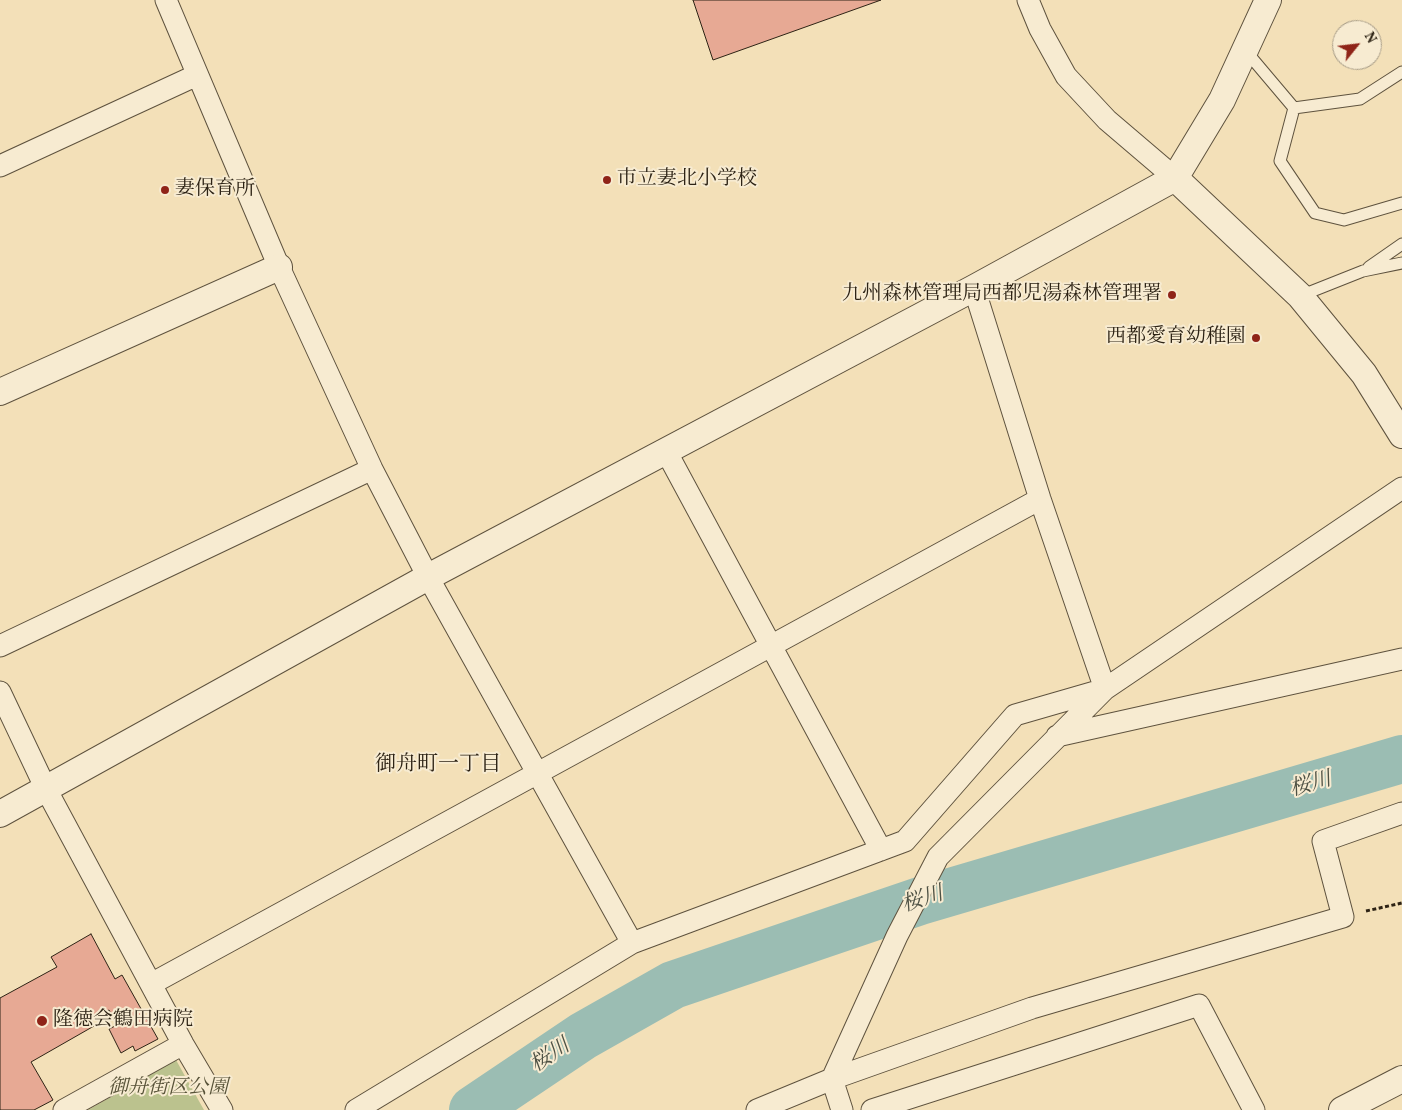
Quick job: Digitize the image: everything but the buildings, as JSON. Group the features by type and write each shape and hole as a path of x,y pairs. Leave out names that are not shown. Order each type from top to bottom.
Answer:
{"street":[{"path":"166,0 279,267 372,469 428,577 632,943"},
{"path":"1028,0 1040,29 1066,76 1107,120 1175,178 1300,296 1364,374 1402,435"},
{"path":"0,814 428,577 974,288 1175,178 1222,100 1268,0"},
{"path":"0,166 197,75"},
{"path":"0,392 279,267"},
{"path":"974,288 1040,499 1105,689"},
{"path":"666,451 881,850"},
{"path":"0,646 372,469"},
{"path":"842,1110 832,1079 897,936 938,858 1105,689 1402,488"},
{"path":"151,984 1040,499"},
{"path":"1057,736 1402,659"},
{"path":"356,1110 632,943 905,841 1015,715 1105,689"},
{"path":"0,692 46,789 183,1044 222,1110"},
{"path":"757,1110 832,1079 1032,1008 1343,917 1323,841 1402,813"},
{"path":"872,1110 1199,1005 1254,1110"},
{"path":"64,1110 183,1044"},
{"path":"1342,1110 1402,1079"}],"lane":[{"path":"1245,50 1294,108"},
{"path":"1294,108 1360,100 1402,72"},
{"path":"1294,108 1280,161 1315,213 1344,220 1402,203"},
{"path":"1364,270 1402,244"},
{"path":"1300,296 1364,270 1402,263"}],"path":[{"path":"1343,917 1402,903"}],"green space":[{"name":"御舟街区公園","path":"176,1060 204,1110 88,1110"}],"waterway":[{"name":"桜川","path":"473,1110 583,1036 673,985 920,901 1402,759"}],"place":[{"name":"市立妻北小学校","path":"607,180"},
{"name":"妻保育所","path":"165,190"},
{"name":"九州森林管理局西都児湯森林管理署","path":"1172,295"},
{"name":"西都愛育幼稚園","path":"1256,338"},
{"name":"隆徳会鶴田病院","path":"42,1021"}],"district":[{"name":"御舟町一丁目","path":"438,766"}]}
